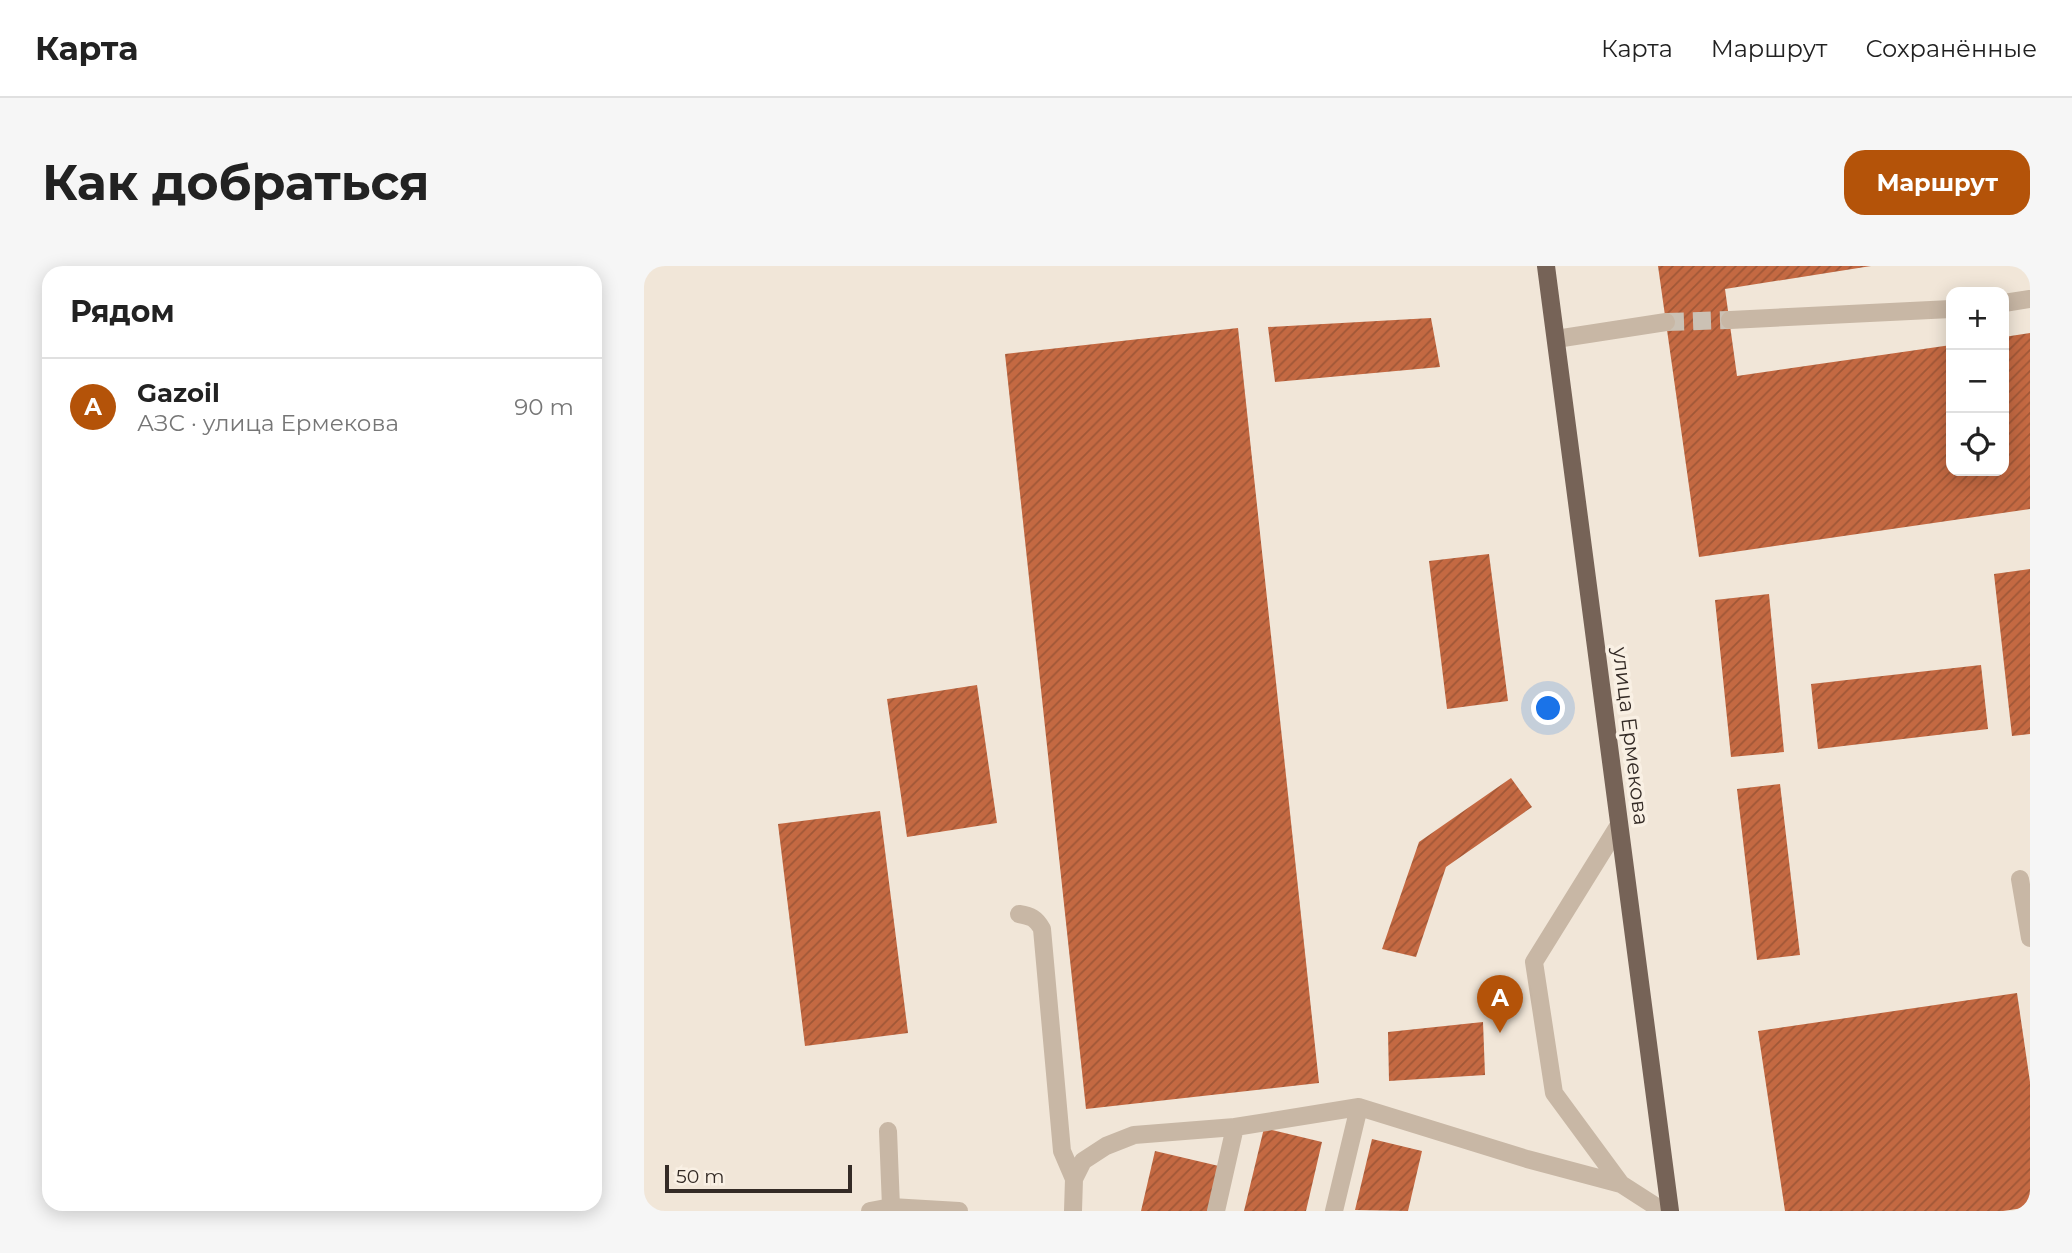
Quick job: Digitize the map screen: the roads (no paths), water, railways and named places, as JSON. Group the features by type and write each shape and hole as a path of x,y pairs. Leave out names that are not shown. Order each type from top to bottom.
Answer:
{"main road":[{"name":"улица Ермекова","path":"1546,266 1671,1211"}],"lane":[{"path":"2009,302 2030,299"},
{"path":"1730,320 1946,309"},
{"path":"1556,339 1666,323"},
{"path":"1619,825 1534,962 1554,1093 1621,1184"},
{"path":"2020,879 2030,938"},
{"path":"1019,914 1031,916 1042,929 1062,1151 1074,1179"},
{"path":"1334,1211 1359,1107"},
{"path":"1073,1211 1074,1179 1083,1161 1107,1146 1133,1135 1235,1127 1359,1107 1527,1159 1621,1184 1663,1211"},
{"path":"1216,1211 1235,1127"},
{"path":"888,1131 891,1207"},
{"path":"870,1211 891,1207 959,1211"}],"tunnel":[{"path":"1666,322 1730,320"}],"place":[{"name":"Gazoil","path":"1500,1033"}]}
